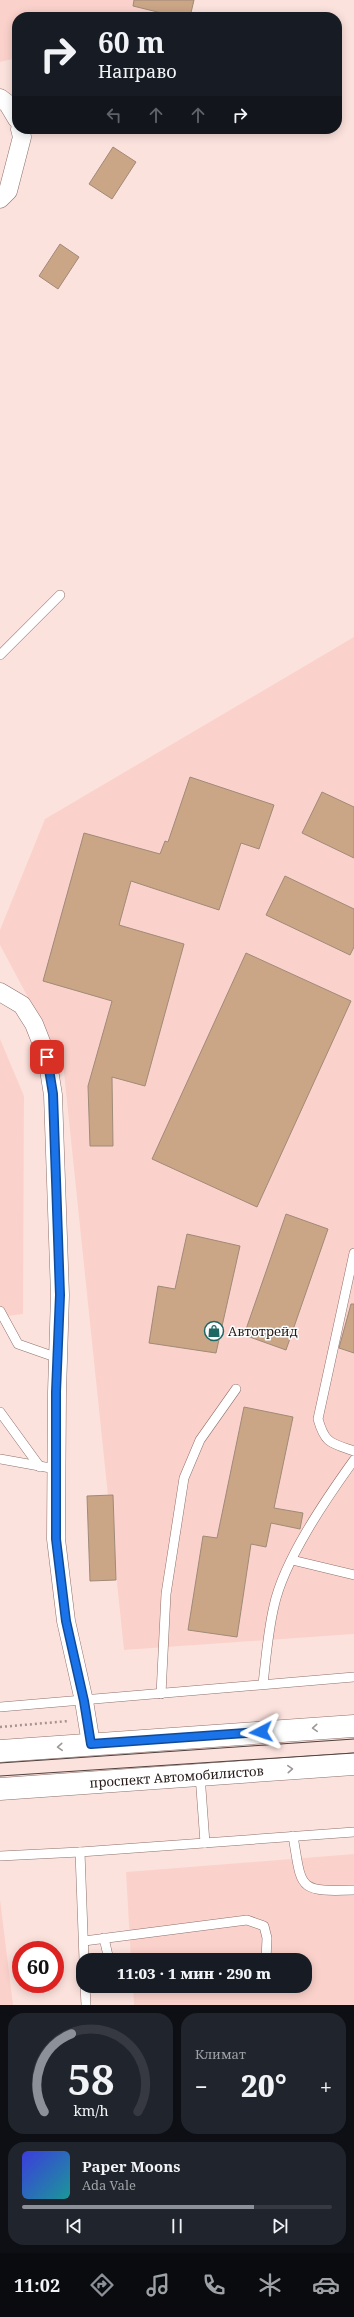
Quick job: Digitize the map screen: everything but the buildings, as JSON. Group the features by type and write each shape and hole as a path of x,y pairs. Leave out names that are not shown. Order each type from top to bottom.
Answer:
{"main road":[{"path":"0,1751 354,1726"},
{"name":"проспект Автомобилистов","path":"0,1789 354,1764"}],"street":[{"path":"0,98 8,104 12,111"},
{"path":"0,199 8,190 22,137 21,134"},
{"path":"0,992 22,1006 34,1024 47,1057 53,1094 60,1295 58,1358 48,1468 66,1621 84,1701 91,1744"}],"lane":[{"path":"0,655 60,595"},
{"path":"354,1253 318,1419 322,1435 332,1443 354,1451"},
{"path":"0,1311 18,1344 58,1358"},
{"path":"161,1694 166,1594 184,1478 200,1440 236,1389"},
{"path":"0,1412 48,1468"},
{"path":"0,1459 48,1468"},
{"path":"263,1684 274,1605 292,1560 316,1516 354,1460"},
{"path":"292,1560 354,1575"},
{"path":"0,1707 354,1677"},
{"path":"200,1775 205,1843"},
{"path":"0,1856 80,1852 354,1832"},
{"path":"293,1836 300,1879 307,1886 320,1891 354,1890"},
{"path":"80,1852 84,1953"},
{"path":"84,1941 247,1920 264,1926 267,1938 266,1953"},
{"path":"104,1938 107,1953"},
{"path":"86,1993 86,2005"}],"path":[{"path":"0,1727 87,1720"}],"shaded area":[{"path":"0,0 194,0 191,12 12,12 12,59 0,62"},
{"path":"354,637 354,1634 124,1650 63,1063 0,945 0,930 45,819"},
{"path":"0,1039 24,1096 23,1314 0,1317"},
{"path":"354,1854 354,2005 134,2005 133,1993 312,1993 312,1953 131,1953 126,1872"},
{"path":"0,1899 13,2005 0,2005"}],"tram line":[{"path":"0,1763 354,1739"},
{"path":"0,1776 354,1753"}],"place":[{"name":"Автотрейд","path":"214,1331"}],"route":[{"path":"47,1057 53,1094 60,1295 56,1392 56,1539 66,1621 84,1701 91,1744 261,1732"}]}
